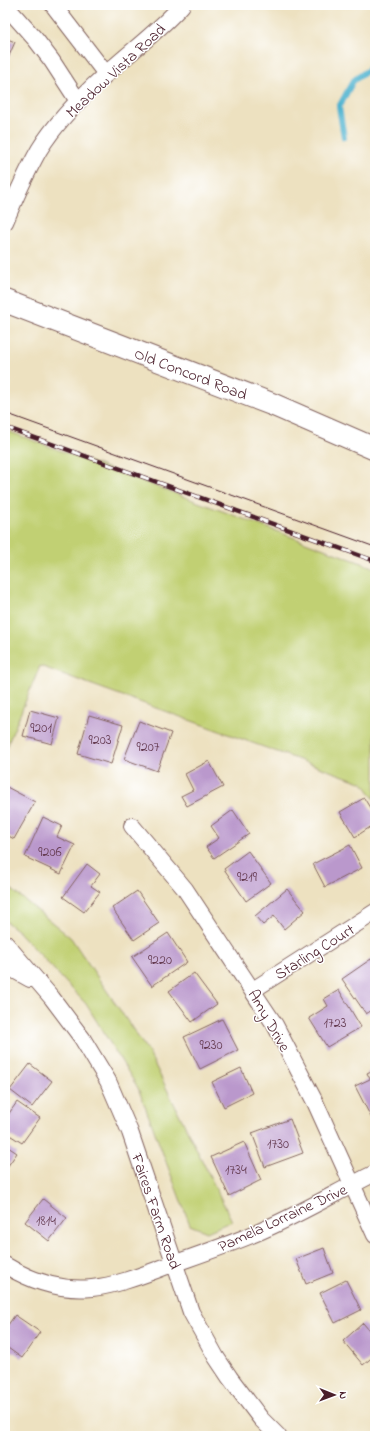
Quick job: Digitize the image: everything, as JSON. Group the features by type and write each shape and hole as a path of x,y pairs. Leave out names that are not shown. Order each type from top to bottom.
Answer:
{"street":[{"path":"53,5 106,74"},
{"name":"Meadow Vista Road","path":"5,222 39,150 55,128 78,101 106,74 155,32 182,5"},
{"path":"5,6 44,50 78,101"},
{"name":"Old Concord Road","path":"5,301 274,405 372,445"},
{"name":"Amy Drive","path":"132,826 185,889 275,1025 315,1102 375,1235"},
{"name":"Starling Court","path":"253,990 375,912"},
{"name":"Faires Farm Road","path":"5,943 38,984 52,998 82,1038 108,1081 130,1132 191,1312 216,1357 230,1378 261,1418 278,1436"},
{"name":"Faires Farm Road","path":"5,965 38,984"},
{"name":"Pamela Lorraine Drive","path":"5,1265 23,1276 36,1281 63,1287 91,1288 118,1283 220,1247 262,1230 375,1173"}],"green space":[{"path":"5,430 375,568 375,800 363,783 40,666 5,751"},
{"path":"5,884 71,938 149,1053 232,1221 207,1232 190,1225 138,1088 86,1004 19,932 5,921"}],"building":[{"path":"5,38 15,42 5,65"},
{"path":"30,710 59,718 52,744 23,736"},
{"path":"89,715 123,725 111,764 78,754"},
{"path":"139,721 171,733 157,771 124,759"},
{"path":"209,761 223,787 187,806 181,796 193,790 185,774"},
{"path":"5,786 35,802 14,839 5,834"},
{"path":"364,798 375,816 375,824 355,837 340,812"},
{"path":"233,810 249,834 214,858 206,847 219,838 211,826"},
{"path":"43,817 62,826 57,837 75,845 61,874 25,857"},
{"path":"350,845 362,868 325,887 313,864"},
{"path":"248,851 271,883 246,901 224,869"},
{"path":"87,864 100,874 91,886 100,892 84,912 63,897"},
{"path":"287,889 305,911 284,929 274,916 263,925 255,916"},
{"path":"137,891 159,923 134,940 112,908"},
{"path":"168,933 187,962 152,986 132,957"},
{"path":"371,959 375,965 375,1008 366,1014 342,979"},
{"path":"194,973 217,1004 192,1022 169,991"},
{"path":"339,990 361,1027 327,1047 309,1018 328,1006 324,999"},
{"path":"222,1019 238,1050 200,1069 184,1037"},
{"path":"30,1064 52,1081 32,1107 10,1090"},
{"path":"241,1068 252,1093 224,1107 212,1082"},
{"path":"375,1069 375,1125 355,1086 370,1079 367,1073"},
{"path":"17,1102 40,1118 22,1143 5,1132 5,1119"},
{"path":"290,1119 303,1153 265,1167 252,1133"},
{"path":"244,1142 261,1180 229,1196 211,1157"},
{"path":"5,1145 17,1153 5,1170"},
{"path":"43,1199 67,1218 49,1241 25,1222"},
{"path":"324,1248 333,1273 306,1284 296,1259"},
{"path":"346,1280 361,1310 335,1323 320,1293"},
{"path":"15,1315 40,1332 22,1358 5,1346 5,1329"},
{"path":"363,1323 375,1337 375,1355 363,1365 343,1341"}],"waterway":[{"path":"344,137 339,107 353,81 375,65"}],"tram line":[{"path":"5,413 375,547"}],"railway":[{"path":"5,427 375,561"}]}
